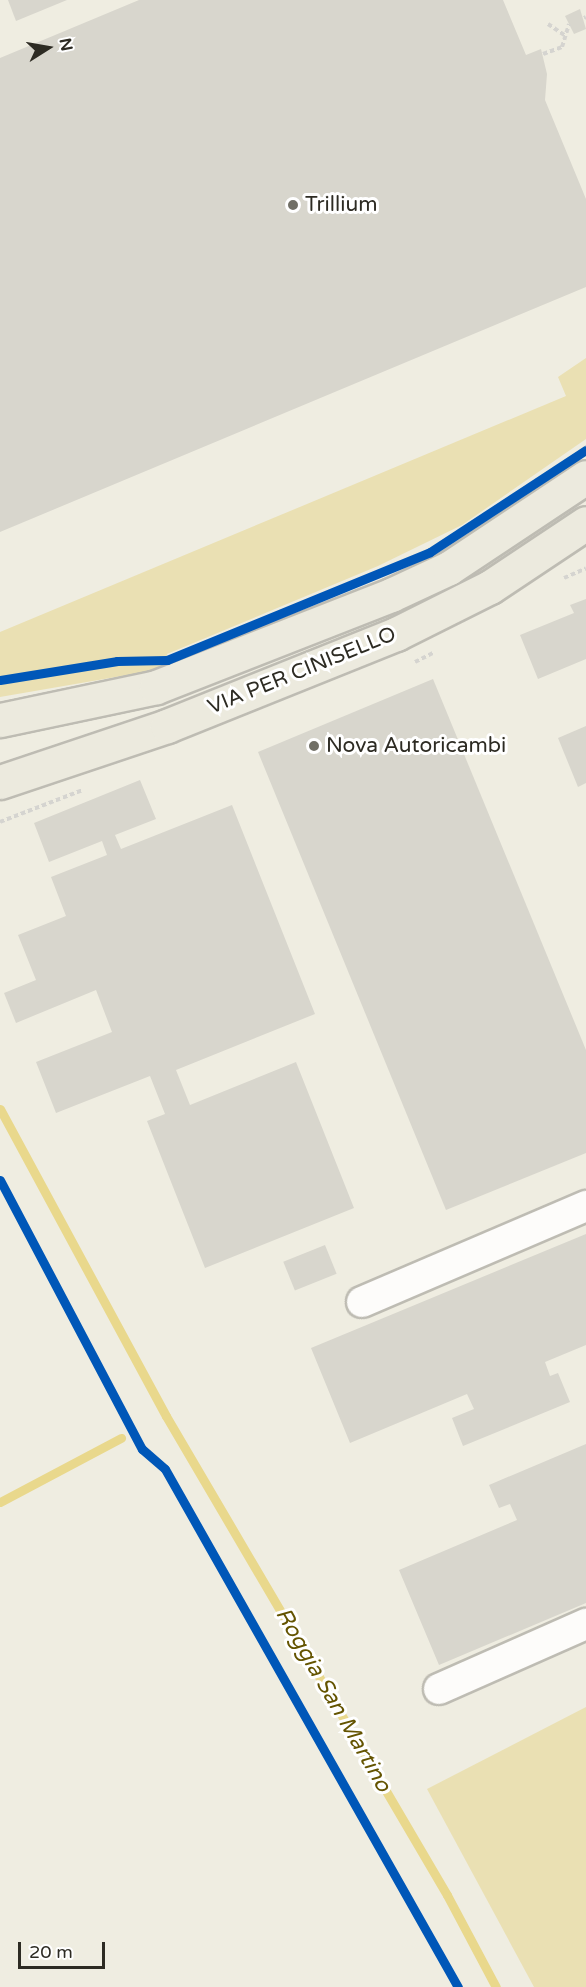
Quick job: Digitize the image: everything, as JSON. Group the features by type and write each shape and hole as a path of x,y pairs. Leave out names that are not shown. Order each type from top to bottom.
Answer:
{"main road":[{"name":"VIA PER CINISELLO","path":"0,720 156,687 391,595 449,568 586,477"},
{"name":"VIA PER CINISELLO","path":"0,782 167,726 396,634 490,587 586,523"}],"lane":[{"path":"362,1302 586,1206"},
{"path":"439,1689 586,1624"}],"path":[{"path":"548,24 566,36"},
{"path":"543,54 562,47 569,24"}],"shaded area":[{"path":"586,358 586,439 462,525 378,566 167,654 168,668 0,697 0,632 566,396 558,377"},
{"path":"586,1707 586,1987 534,1987 427,1789"}],"building":[{"path":"8,0 67,0 16,21"},
{"name":"Trillium","path":"139,0 503,0 526,55 541,49 547,74 545,100 586,199 586,287 0,532 0,58"},
{"path":"580,9 586,29 574,34 565,16"},
{"path":"586,599 586,659 538,679 520,635 574,613 570,605"},
{"path":"433,679 586,1050 586,1153 446,1210 258,752"},
{"path":"586,726 586,783 578,787 558,738"},
{"path":"140,780 156,819 115,835 121,849 232,805 315,1014 176,1070 190,1105 296,1062 354,1208 205,1268 147,1121 165,1114 150,1076 56,1113 36,1062 112,1032 96,990 16,1023 4,993 36,980 18,935 66,916 51,877 107,855 102,841 49,862 34,823"},
{"path":"586,1234 586,1345 545,1362 550,1376 558,1373 570,1402 463,1446 452,1418 474,1409 467,1394 350,1443 311,1348"},
{"path":"325,1245 337,1274 295,1291 283,1262"},
{"path":"586,1444 586,1603 439,1665 399,1570 517,1520 510,1504 499,1508 489,1485"}],"waterway":[{"name":"Roggia San Martino","path":"0,1109 166,1416 447,1895 496,1987"},
{"path":"0,1502 121,1438"}],"cycle path":[{"path":"0,680 117,661 167,660 430,552 586,450"},
{"path":"0,1180 142,1449 165,1469 458,1987"}],"place":[{"name":"Trillium","path":"293,205"},
{"name":"Nova Autoricambi","path":"314,746"}]}
